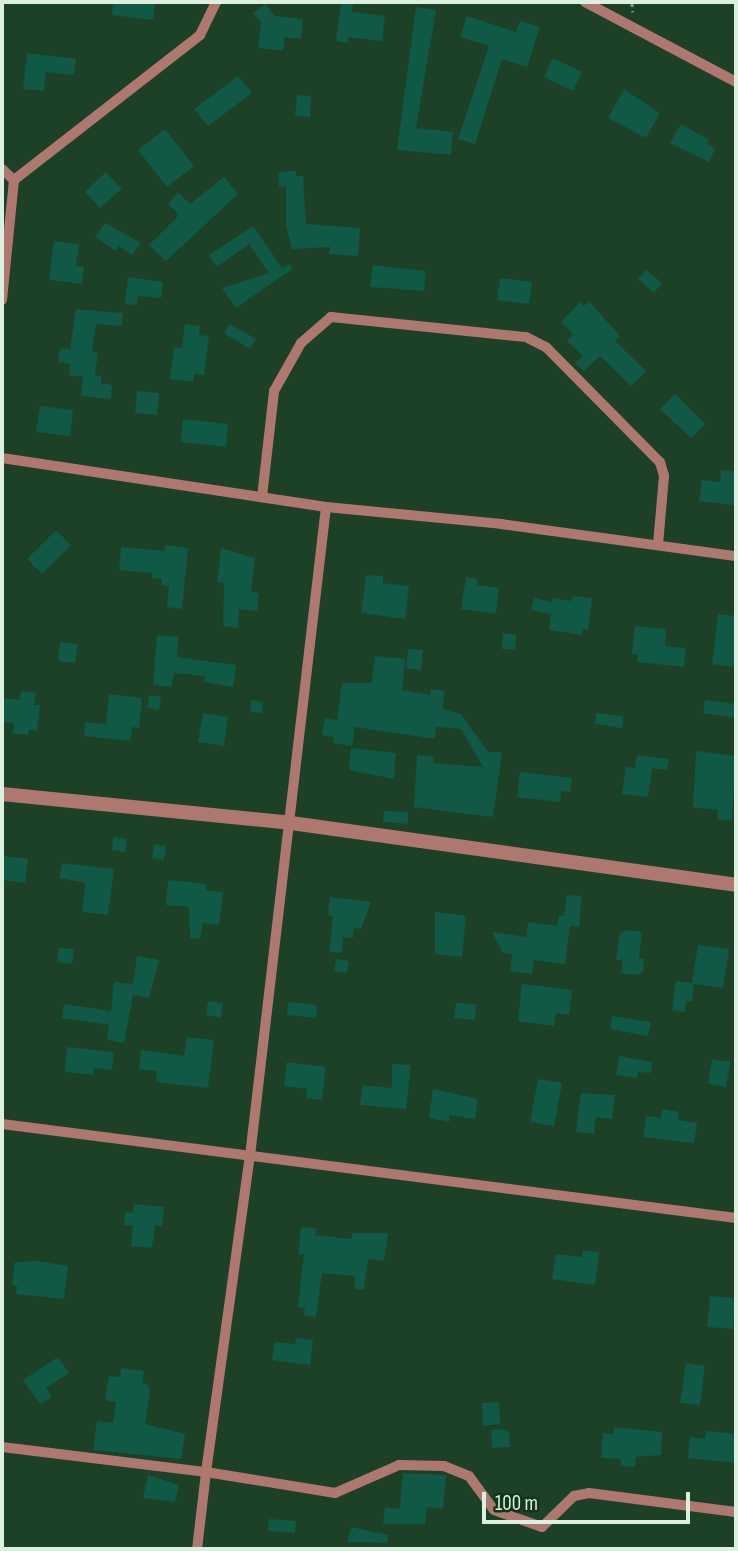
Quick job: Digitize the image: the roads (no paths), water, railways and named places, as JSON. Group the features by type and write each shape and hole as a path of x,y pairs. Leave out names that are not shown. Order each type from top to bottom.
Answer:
{"street":[{"path":"2,300 14,180 200,35 216,2"},
{"path":"585,2 736,82"},
{"path":"2,169 14,180"},
{"path":"262,498 274,391 300,343 331,317 526,337 546,347 660,462 664,476 658,545"},
{"path":"2,458 326,507 736,556"},
{"path":"197,1549 250,1156 326,507"},
{"path":"2,794 291,823 736,885"},
{"path":"2,1124 736,1218"},
{"path":"2,1447 206,1472 335,1493 399,1465 444,1466 469,1476 494,1510 542,1527 574,1496 589,1493 736,1512"}]}
